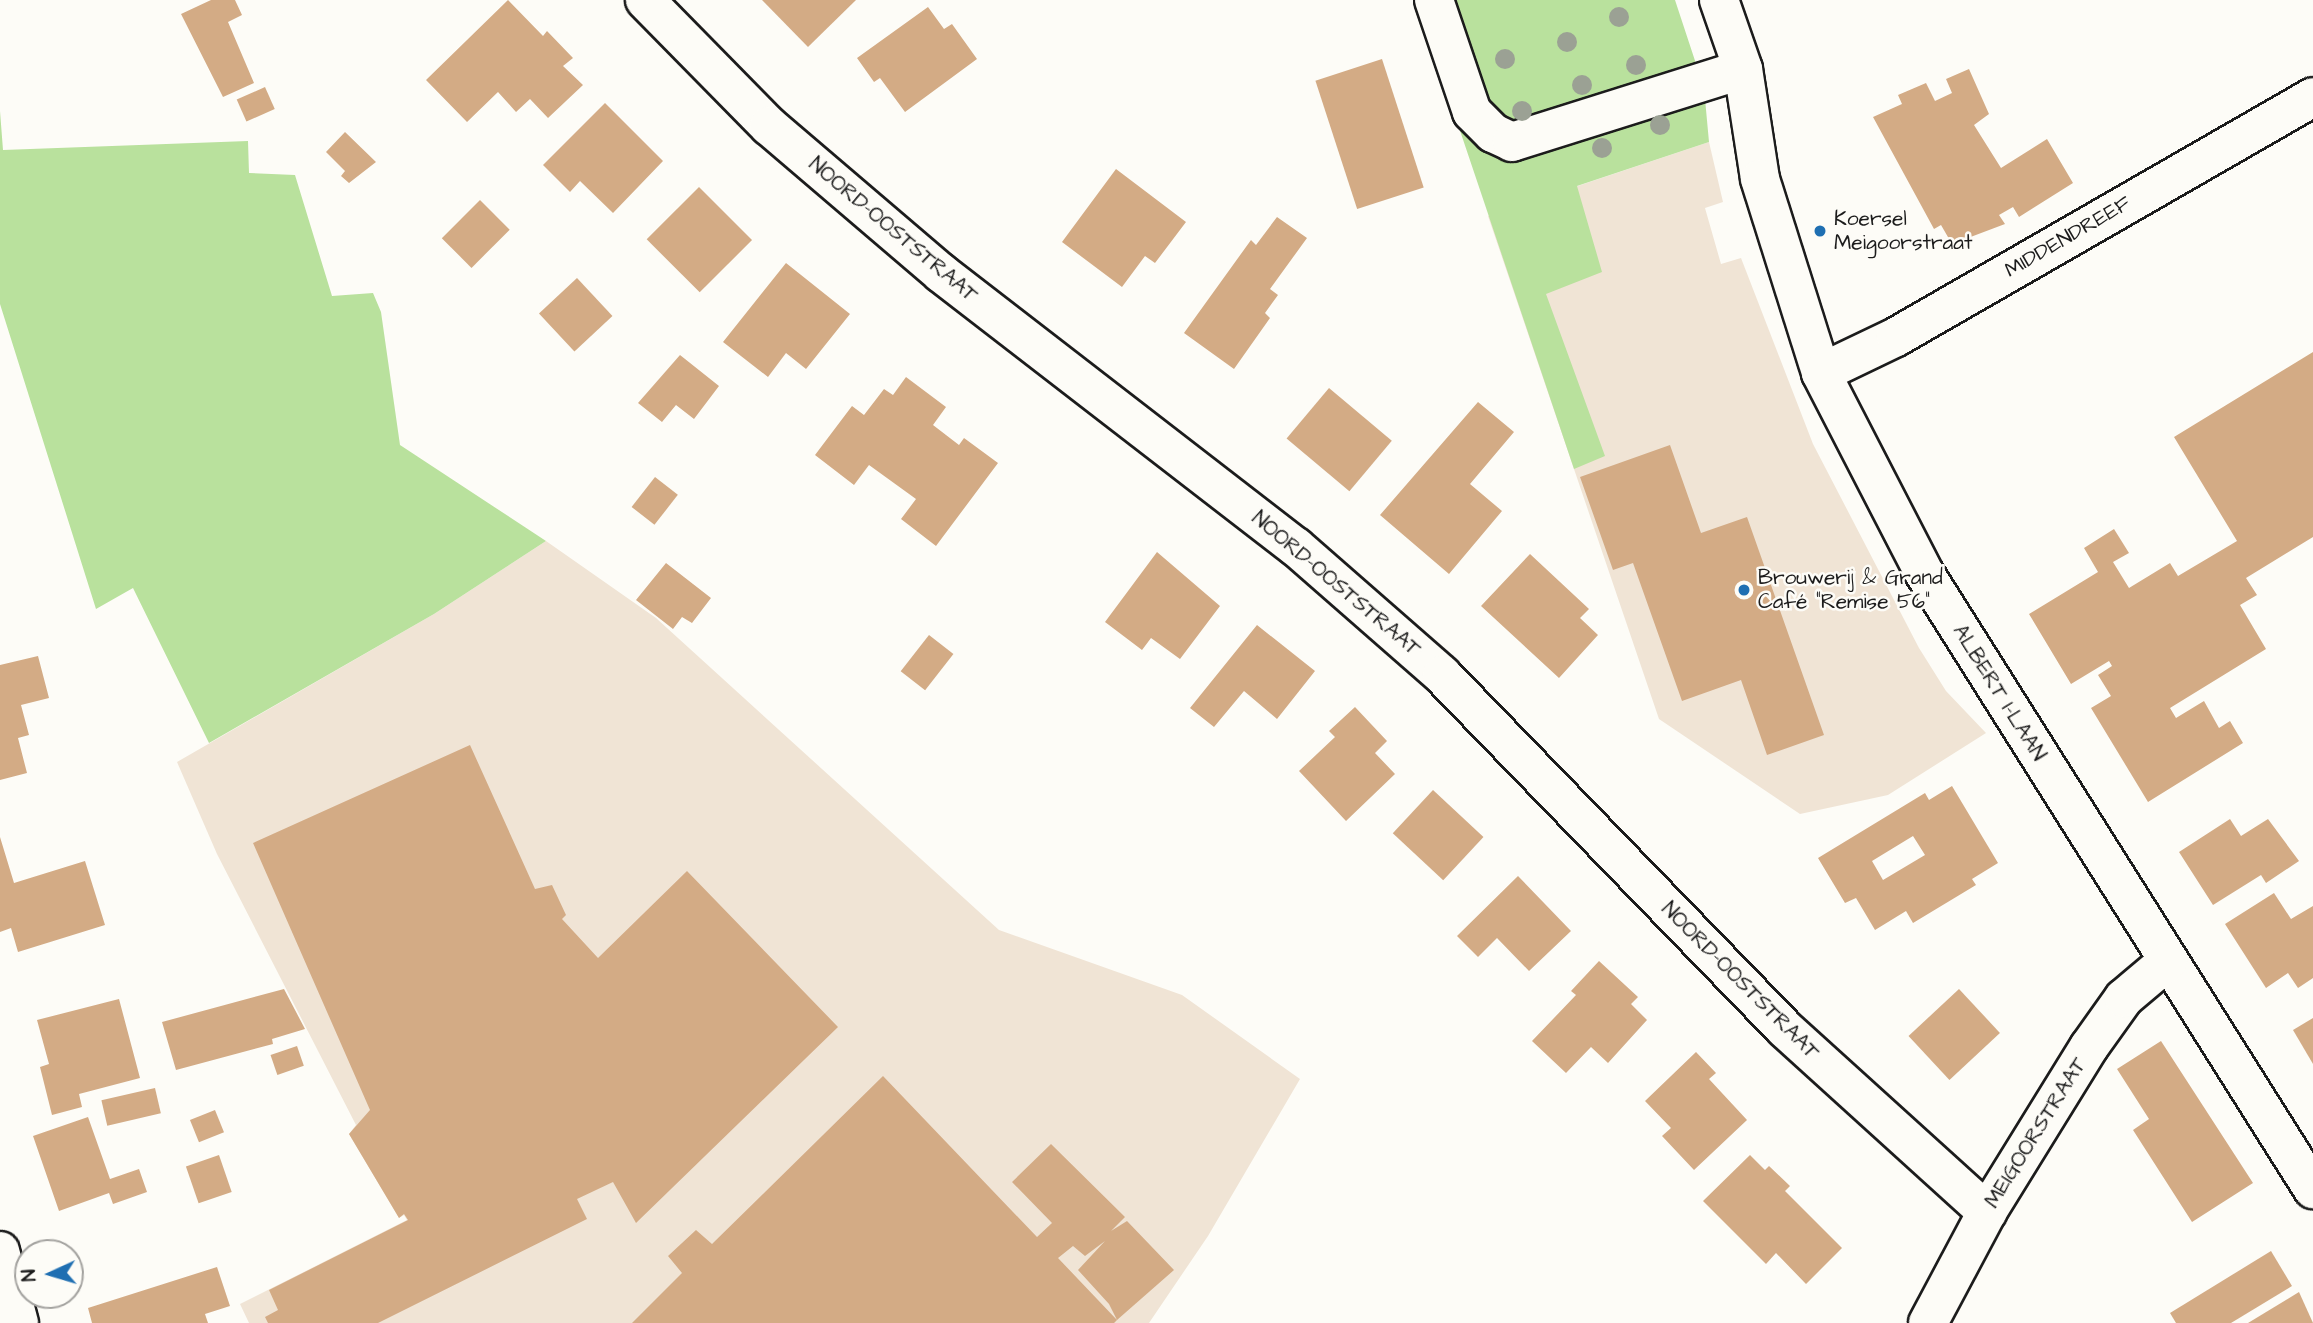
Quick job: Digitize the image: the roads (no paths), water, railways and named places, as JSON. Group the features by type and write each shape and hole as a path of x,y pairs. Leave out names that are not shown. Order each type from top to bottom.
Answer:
{"street":[{"name":"NOORD-OOSTSTRAAT","path":"645,0 769,126 941,274 1296,547 1442,675 1785,1029 1987,1212"},
{"path":"1434,0 1472,112 1493,133 1512,142 1743,69"},
{"name":"ALBERT I-LAAN","path":"1718,0 1743,69 1760,180 1821,373 1923,571 2313,1189"},
{"name":"MIDDENDREEF","path":"1821,373 1896,337 2313,97"},
{"name":"MEIGOORSTRAAT","path":"1928,1323 1987,1212 2096,1038 2124,998 2168,961"},
{"path":"0,1251 19,1323"}],"place":[{"name":"Koersel Meigoorstraat","path":"1820,231"},
{"name":"Brouwerij & Grand Café “Remise 56”","path":"1744,590"}]}
